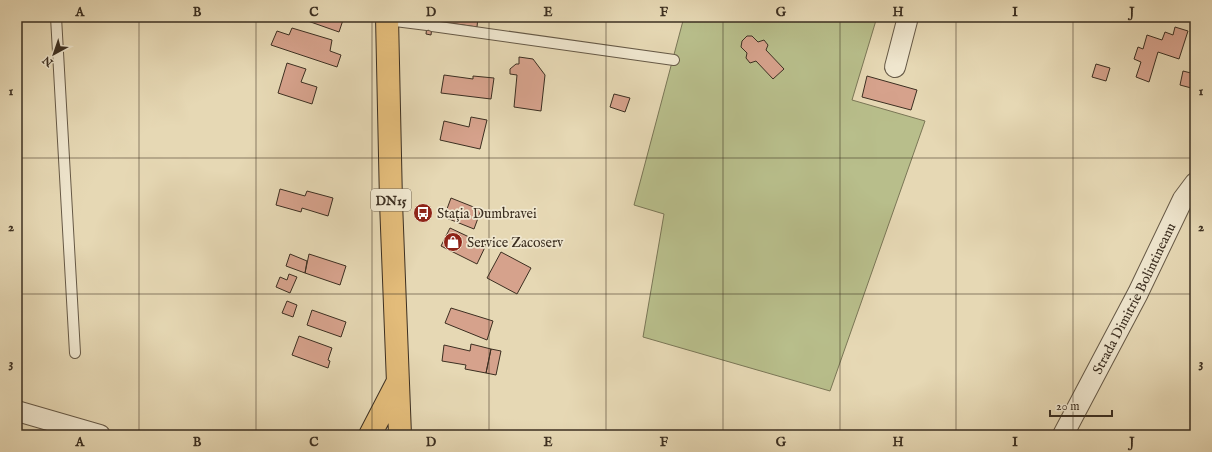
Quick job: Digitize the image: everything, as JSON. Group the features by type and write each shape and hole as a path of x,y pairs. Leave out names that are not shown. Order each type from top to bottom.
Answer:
{"main road":[{"name":"DN15","path":"387,18 391,202 400,435"},
{"path":"370,435 398,382"}],"street":[{"path":"895,67 908,17"},
{"name":"Strada Dimitrie Bolintineanu","path":"1063,435 1138,293 1183,200 1195,183"},
{"path":"17,411 100,435"}],"lane":[{"path":"56,17 75,353"},
{"path":"387,18 430,26 674,60"}],"green space":[{"path":"684,17 877,17 852,100 925,121 830,391 643,337 664,214 634,205"}],"building":[{"path":"306,17 344,17 339,32 305,20"},
{"path":"428,17 433,17 431,35 426,34"},
{"path":"434,17 478,17 477,27 434,21"},
{"path":"1175,27 1188,31 1179,59 1158,52 1149,82 1136,77 1141,62 1134,59 1138,47 1143,49 1147,35 1162,40 1165,32 1173,35"},
{"path":"292,28 332,40 330,51 341,55 337,67 271,45 277,31 289,35"},
{"path":"747,36 752,36 758,42 764,40 768,45 766,50 784,69 773,79 756,61 750,63 746,58 747,53 741,47 742,41"},
{"path":"519,57 533,59 545,75 541,111 514,107 517,75 510,74 510,69 516,64 519,64"},
{"path":"287,63 306,69 301,82 317,87 312,104 278,93"},
{"path":"1096,64 1110,68 1106,81 1092,77"},
{"path":"1183,71 1195,74 1195,89 1180,85"},
{"path":"444,75 473,79 473,76 494,78 491,99 441,93"},
{"path":"867,76 917,90 911,110 862,97"},
{"path":"614,94 630,98 625,112 610,107"},
{"path":"471,117 487,120 480,149 440,140 444,121 469,127"},
{"path":"280,189 305,196 307,191 333,198 328,216 302,208 301,212 276,205"},
{"path":"451,198 481,210 474,229 444,217"},
{"path":"450,228 486,245 477,264 441,246"},
{"path":"501,252 531,268 517,294 487,278"},
{"path":"290,254 307,261 305,273 286,266"},
{"path":"309,254 346,266 340,285 305,273"},
{"path":"289,274 297,277 290,293 276,287 280,277 287,280"},
{"path":"287,301 297,305 293,317 282,313"},
{"path":"451,308 493,321 487,340 445,323"},
{"path":"312,310 346,322 341,337 307,325"},
{"path":"299,336 332,348 328,360 330,361 328,368 292,355"},
{"path":"471,344 491,349 486,373 465,369 466,365 442,361 444,345 470,351"},
{"path":"491,349 501,351 496,375 486,373"}],"place":[{"name":"Stația Dumbravei","path":"423,213"},
{"name":"Service Zacoserv","path":"453,242"}]}
